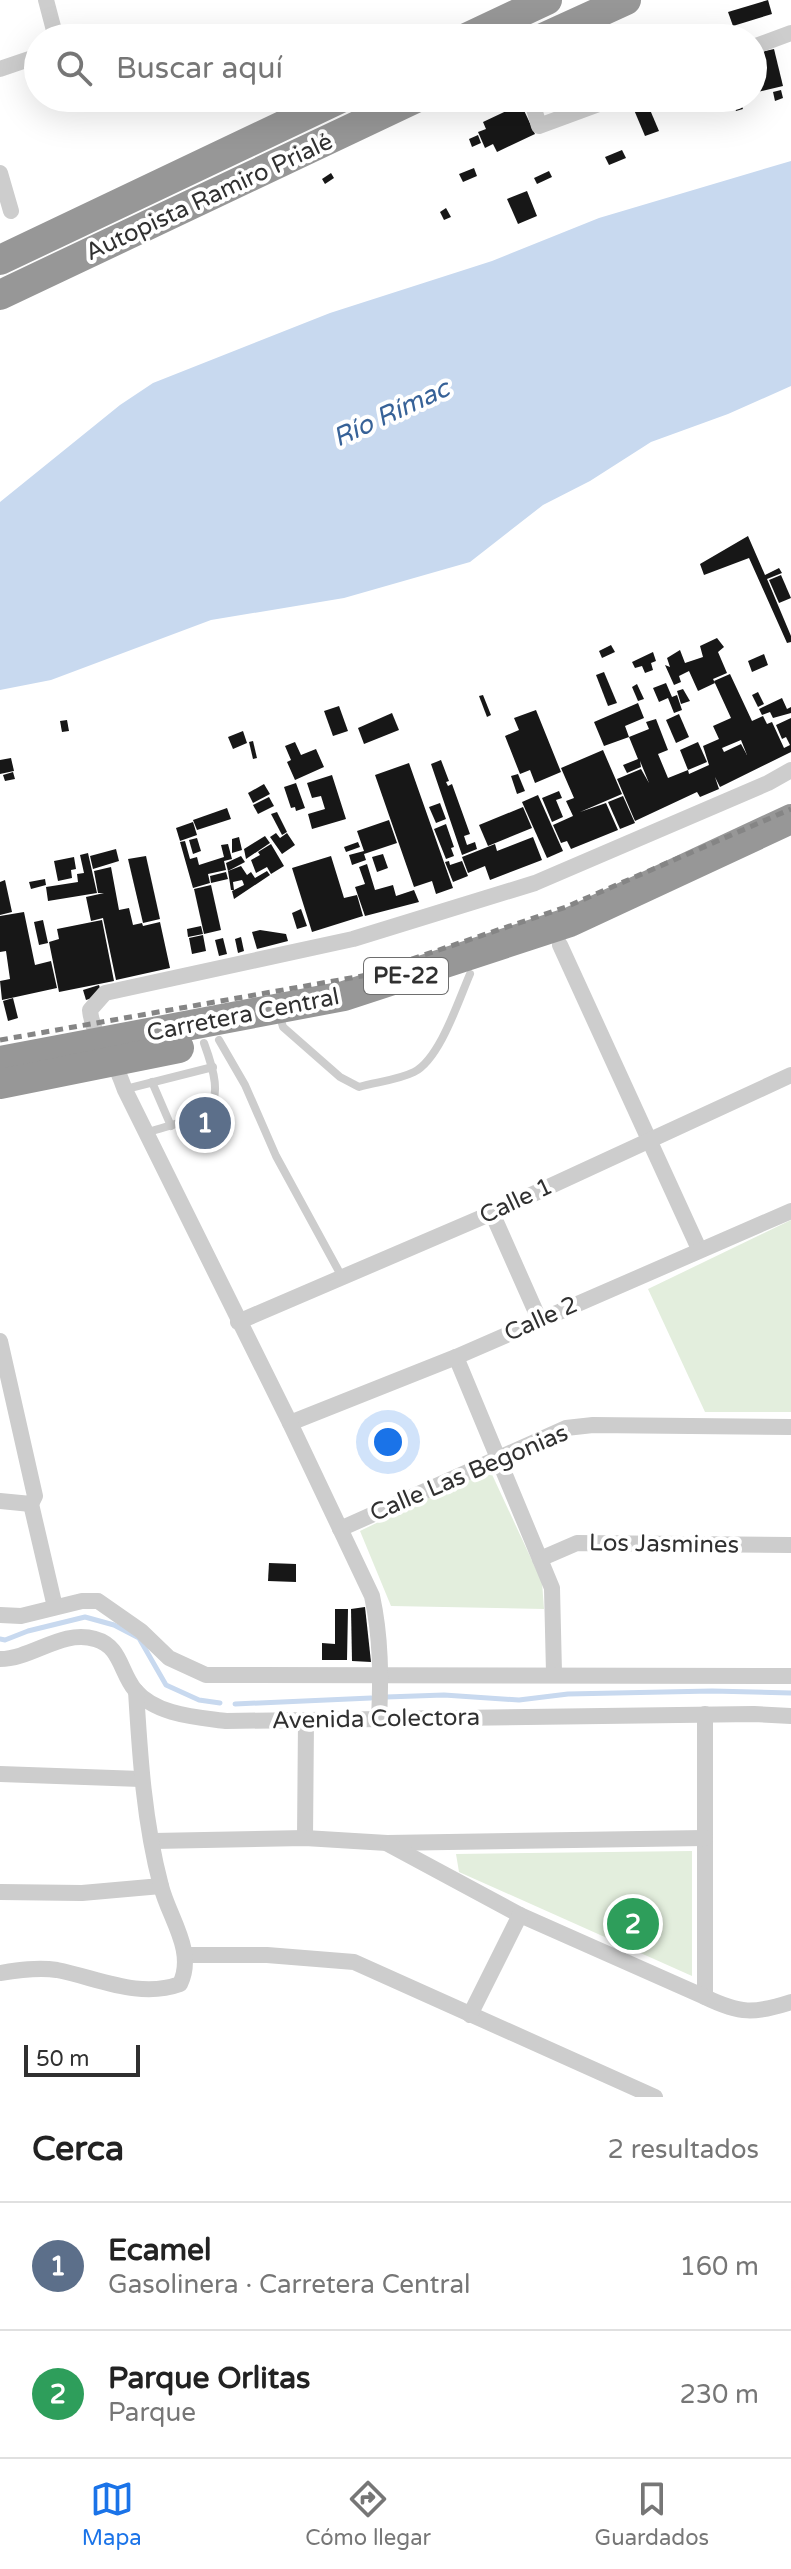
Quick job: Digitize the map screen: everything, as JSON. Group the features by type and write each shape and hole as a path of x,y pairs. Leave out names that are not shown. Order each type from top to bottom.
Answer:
{"highway":[{"path":"486,24 508,9 547,0"},
{"path":"574,24 626,0"},
{"name":"Autopista Ramiro Prialé","path":"0,260 312,112"},
{"name":"Autopista Ramiro Prialé","path":"0,295 386,112"},
{"name":"Carretera Central","path":"0,1061 107,1052 212,1050 280,1018 344,996 544,943 570,922 791,819"},
{"name":"Carretera Central","path":"0,1084 107,1052 280,1018 341,1015 470,974 791,840"}],"street":[{"path":"46,0 52,24"},
{"path":"767,42 791,33"},
{"path":"0,69 24,61"},
{"path":"535,112 539,126 577,112"},
{"path":"0,173 11,211"},
{"path":"379,1719 381,1675 372,1596 148,1132 91,1023 90,1010 105,993 353,939 535,883 768,783 791,770"},
{"path":"544,943 649,1139 699,1249"},
{"name":"Calle 1","path":"238,1322 492,1213 791,1075"},
{"name":"Calle 2","path":"290,1423 456,1357 791,1211"},
{"path":"492,1213 539,1319"},
{"path":"0,1341 35,1496 31,1504 55,1607"},
{"path":"456,1357 552,1588 554,1673"},
{"name":"Calle Las Begonias","path":"340,1529 566,1428 791,1427"},
{"path":"0,1501 31,1504"},
{"name":"Los Jasmines","path":"540,1559 577,1543 791,1545"},
{"name":"Avenida Colectora","path":"0,1615 21,1616 82,1601 98,1601 141,1631 169,1658 206,1675 554,1673 791,1676"},
{"path":"0,1659 11,1659 69,1638 95,1639 115,1649 136,1691 141,1779 161,1886 186,1955 186,1973 180,1984 168,1989 118,1988 53,1970 0,1973"},
{"name":"Avenida Colectora","path":"136,1691 171,1713 226,1721 705,1714 791,1716"},
{"path":"705,1714 705,1997"},
{"path":"305,1838 306,1721"},
{"path":"0,1774 141,1779"},
{"path":"153,1841 305,1838 387,1843 705,1838"},
{"path":"387,1843 520,1915 745,2013 765,2011 791,2002"},
{"path":"0,1892 82,1893 161,1886"},
{"path":"470,2015 520,1915"},
{"path":"186,1955 267,1955 354,1962 655,2097"}],"lane":[{"path":"280,1018 340,1077 359,1087 414,1072 430,1058 470,974"},
{"path":"125,1090 152,1082 212,1050"},
{"path":"148,1132 204,1114 213,1105 216,1092 212,1050"},
{"path":"212,1050 245,1085 276,1156 342,1278"},
{"path":"152,1082 171,1126"}],"green space":[{"path":"791,1220 791,1412 705,1412 648,1289"},
{"path":"489,1468 542,1582 544,1609 391,1606 360,1531"},
{"path":"692,1851 692,1976 459,1872 456,1854"}],"water":[{"name":"Río Rímac","path":"791,161 791,386 728,414 651,442 590,481 543,505 470,562 344,598 211,620 51,680 0,690 0,502 120,405 153,383 330,313 492,261 599,218"}],"building":[{"path":"768,0 772,14 732,24 728,12"},
{"path":"774,49 783,86 767,90 767,51"},
{"path":"781,90 783,98 775,101 773,92"},
{"path":"504,112 525,112 535,134 497,152 493,144 485,148 478,132 486,129 483,122"},
{"path":"635,112 651,112 659,131 645,136"},
{"path":"478,135 481,143 472,147 469,139"},
{"path":"622,150 626,158 609,165 605,157"},
{"path":"474,168 477,176 463,182 459,174"},
{"path":"549,171 552,177 537,184 534,178"},
{"path":"331,173 334,178 325,184 322,179"},
{"path":"527,191 537,216 518,224 507,199"},
{"path":"446,208 451,217 444,220 440,212"},
{"path":"748,536 765,575 779,568 782,573 767,579 791,642 787,643 749,558 704,575 700,564"},
{"path":"781,575 791,598 779,603 769,580"},
{"path":"717,638 724,647 718,652 727,673 698,691 689,671 679,676 681,682 674,685 665,665 670,667 667,658 680,650 685,663 703,657 700,646"},
{"path":"611,645 615,652 602,658 599,651"},
{"path":"653,652 656,661 651,663 653,670 645,673 642,666 635,668 632,662"},
{"path":"764,654 768,665 752,672 748,661"},
{"path":"604,672 617,703 608,706 596,675"},
{"path":"730,674 752,721 763,716 767,724 772,722 784,748 790,745 786,737 782,739 776,725 791,718 791,752 720,787 715,777 719,789 700,797 697,792 635,821 617,779 641,769 649,783 640,761 641,767 627,773 623,765 638,759 629,737 649,729 646,722 656,719 668,750 658,754 668,778 688,770 689,774 709,765 703,746 719,739 713,726 731,718 714,681","holes":["741,740 747,755 741,744 724,752 722,748"]},
{"path":"666,683 672,697 677,695 682,710 674,713 668,698 659,702 653,688"},
{"path":"637,684 644,699 638,701 632,687"},
{"path":"683,689 690,701 681,704 677,691"},
{"path":"758,692 764,704 758,707 752,695"},
{"path":"483,695 491,715 487,717 479,696"},
{"path":"782,698 787,709 791,707 791,713 773,718 770,712 762,715 759,709"},
{"path":"638,703 644,718 625,726 629,737 604,746 594,722"},
{"path":"339,706 348,731 333,736 324,711"},
{"path":"536,710 561,772 535,783 530,770 520,774 505,736 519,730 514,718"},
{"path":"392,713 399,730 364,744 358,728"},
{"path":"679,714 689,737 676,743 666,720"},
{"path":"67,720 69,731 62,732 60,721"},
{"path":"243,731 247,743 233,749 228,737"},
{"path":"253,741 257,758 253,759 249,742"},
{"path":"295,742 301,755 316,749 324,767 295,780 287,762 291,760 285,746"},
{"path":"698,742 707,762 688,770 680,750"},
{"path":"603,750 622,794 580,812 606,803 618,830 571,849 567,841 561,843 553,825 573,816 566,801 574,798 561,768"},
{"path":"11,758 14,771 0,774 0,760"},
{"path":"441,760 449,781 446,782 448,786 452,784 470,834 464,836 467,845 475,842 477,849 462,855 431,764"},
{"path":"409,763 453,888 436,894 432,881 414,887 375,775"},
{"path":"13,772 15,779 5,781 3,775"},
{"path":"518,774 525,791 517,794 511,776"},
{"path":"332,775 346,819 312,829 308,814 325,809 321,796 312,798 307,783"},
{"path":"296,783 305,808 296,811 295,807 291,808 284,787"},
{"path":"264,784 270,794 253,803 248,793"},
{"path":"559,791 562,798 556,800 563,817 552,822 542,798"},
{"path":"538,795 563,851 547,858 522,802"},
{"path":"623,796 635,823 620,829 608,802"},
{"path":"269,797 274,806 258,814 253,805"},
{"path":"440,803 446,819 436,823 429,807"},
{"path":"523,807 532,828 488,846 479,825"},
{"path":"227,808 231,819 197,830 193,820"},
{"path":"277,812 287,832 282,835 271,814"},
{"path":"389,820 397,843 364,854 366,860 352,865 349,855 364,851 357,831"},
{"path":"193,822 197,835 180,841 176,828"},
{"path":"446,824 454,856 446,859 434,829"},
{"path":"276,833 280,838 287,833 295,845 282,854 270,837"},
{"path":"265,836 270,843 246,859 244,849"},
{"path":"239,837 242,850 232,853 232,839"},
{"path":"533,837 542,860 490,880 485,866 468,873 462,857 495,844 497,851"},
{"path":"197,838 201,851 193,854 189,840"},
{"path":"185,841 190,859 197,857 199,865 224,857 221,845 228,844 232,859 224,861 226,870 208,874 210,883 193,888 180,842"},
{"path":"358,842 360,847 346,852 344,847"},
{"path":"271,844 284,866 271,874 267,867 256,873 251,860"},
{"path":"116,849 119,861 93,869 90,856"},
{"path":"88,853 97,893 48,901 46,887 78,882 77,874 84,873 80,855"},
{"path":"383,854 388,868 377,872 372,857"},
{"path":"146,856 160,919 143,923 128,859"},
{"path":"241,856 245,862 228,871 226,863"},
{"path":"331,856 344,898 357,895 363,916 312,932 292,868"},
{"path":"74,857 76,869 71,870 72,878 58,881 54,861"},
{"path":"449,861 450,865 462,861 468,876 453,882 445,862"},
{"path":"367,864 375,890 393,885 396,896 414,890 419,902 365,916 355,887 365,884 359,867"},
{"path":"241,866 247,875 251,872 255,878 267,871 270,875 234,899 234,890 231,890 228,871","holes":["242,880 244,885 234,890 233,882"]},
{"path":"111,867 119,910 129,908 133,925 160,922 170,968 116,980 103,918 91,921 86,897 104,893 98,893 94,871"},
{"path":"226,872 228,879 211,883 210,876"},
{"path":"45,879 46,885 31,889 29,882"},
{"path":"5,880 12,912 0,915 0,882"},
{"path":"211,885 221,930 204,934 194,889"},
{"path":"301,909 307,926 297,929 292,913"},
{"path":"24,912 35,965 51,961 57,988 2,1000 0,981 10,979 6,951 0,952 0,916"},
{"path":"43,920 48,943 39,945 34,922"},
{"path":"102,920 114,981 59,992 49,942 59,939 57,929"},
{"path":"201,926 203,934 188,937 187,929"},
{"path":"260,930 286,934 288,941 257,949 252,932"},
{"path":"203,935 206,951 192,954 189,938"},
{"path":"241,937 244,951 238,953 235,939"},
{"path":"223,938 227,954 219,956 215,940"},
{"path":"99,985 102,995 86,1000 83,990"},
{"path":"13,998 18,1018 8,1021 3,1001"},
{"path":"269,1563 296,1564 296,1582 268,1581"},
{"path":"365,1607 371,1662 352,1661 351,1609"},
{"path":"335,1609 348,1609 347,1660 322,1660 322,1643 335,1644"}],"waterway":[{"path":"0,1639 85,1617 114,1625 139,1638 166,1685 199,1700 220,1703"},
{"path":"386,1697 444,1695 519,1700 568,1694 791,1693"},
{"path":"235,1704 371,1698"}],"railway":[{"path":"0,1040 362,976 566,907 791,809"}],"place":[{"name":"Ecamel","path":"205,1123"},
{"name":"Parque Orlitas","path":"633,1924"}]}
